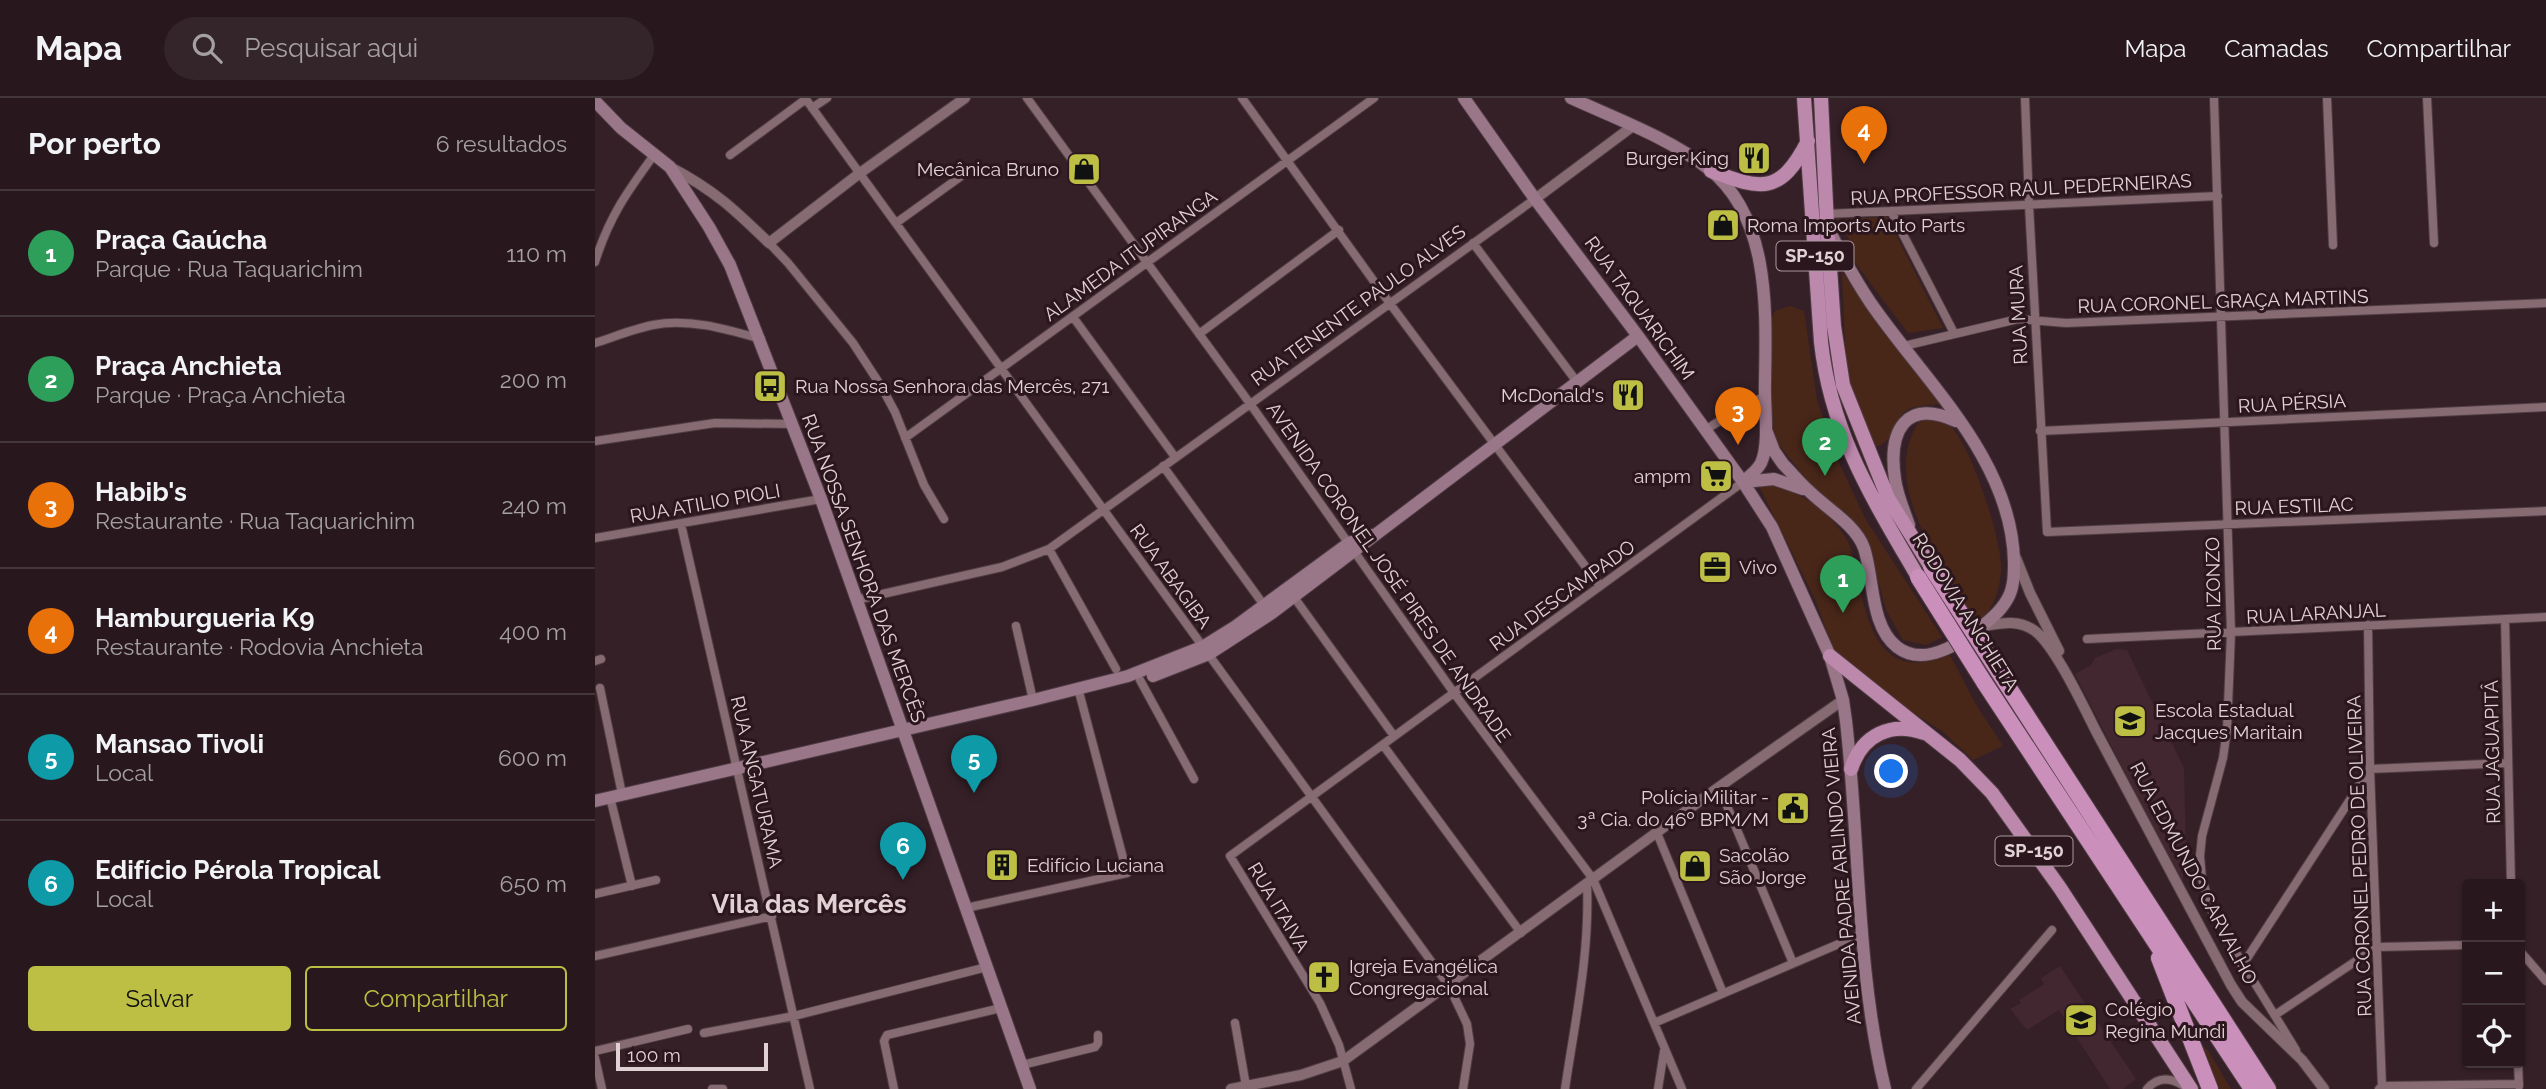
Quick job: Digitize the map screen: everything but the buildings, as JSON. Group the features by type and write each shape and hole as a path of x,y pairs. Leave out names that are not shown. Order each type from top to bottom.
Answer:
{"highway":[{"name":"RODOVIA ANCHIETA","path":"1804,98 1824,375 1831,402 1869,493 1998,671 2268,1089"},
{"name":"RODOVIA ANCHIETA","path":"1821,98 1826,219 1843,385 1888,498 1915,540 1924,572 1984,682 2252,1089"},
{"path":"1711,171 1757,185 1771,183 1786,175 1795,165 1808,140"},
{"name":"SP-150","path":"1830,656 1960,760 2006,810 2189,1089"},
{"path":"1851,769 1860,748 1877,734 1910,728 1929,735"},
{"path":"2153,939 2210,1089"}],"main road":[{"name":"RUA TAQUARICHIM","path":"1464,98 1743,482 1772,527 1830,656 1843,700"},
{"path":"1571,98 1685,153 1711,171 1731,192 1744,213 1755,247 1764,304 1766,430 1763,459 1756,471 1743,482"},
{"name":"RUA NOSSA SENHORA DAS MERCÊS","path":"595,101 621,128 670,167 721,246 761,339 821,499 1030,1089"},
{"path":"595,116 621,128"},
{"name":"RUA EDMUNDO CARVALHO","path":"1826,219 1856,280 1972,440 1998,489 2014,550"},
{"path":"595,801 901,729 1140,680 1182,666 1373,535 1638,336"},
{"path":"1915,540 1895,479 1894,448 1898,431 1911,417 1927,413 1937,413 1960,423"},
{"path":"1766,430 1783,464 1860,539 1879,616 1886,633 1895,646 1907,653 1938,653 1951,648 1983,626 2008,597 2014,574 2014,550"},
{"path":"1743,482 1774,479 1809,491"},
{"path":"1079,691 1206,650"},
{"name":"AVENIDA PADRE ARLINDO VIEIRA","path":"1843,700 1851,769 1861,934 1870,1008 1885,1089"}],"street":[{"path":"812,108 827,98"},
{"path":"769,243 860,173 965,98"},
{"name":"AVENIDA CORONEL JOSÉ PIRES DE ANDRADE","path":"1027,98 1251,405 1590,882 1682,1089"},
{"path":"1242,98 1599,586"},
{"name":"ALAMEDA ITUPIRANGA","path":"905,438 1374,98"},
{"name":"RUA MURA","path":"2025,98 2045,530"},
{"name":"RUA IZONZO","path":"2214,98 2231,633 2225,749 2202,836 2201,879 2212,911 2242,966 2302,1060"},
{"path":"2327,98 2333,245"},
{"path":"2427,98 2434,243"},
{"path":"730,155 806,99"},
{"name":"RUA ABAGIBA","path":"806,99 1449,986 1467,1024 1470,1044 1463,1089"},
{"name":"RUA TENENTE PAULO ALVES","path":"856,600 1002,567 1049,549 1391,305 1633,127"},
{"path":"595,262 610,220 654,155"},
{"path":"670,167 712,191 736,209 788,263 853,343 895,412 924,485 944,519"},
{"path":"896,223 960,177"},
{"name":"RUA PROFESSOR RAUL PEDERNEIRAS","path":"1826,219 1891,211 2218,196"},
{"path":"1891,211 1954,333"},
{"path":"1199,334 1339,230"},
{"path":"1473,243 1577,382"},
{"name":"RUA CORONEL GRAÇA MARTINS","path":"1904,346 2018,319 2066,323 2546,303"},
{"path":"1073,317 1175,457"},
{"path":"595,342 636,329 672,324 701,325 761,339"},
{"path":"1705,430 1747,404 1764,397"},
{"name":"RUA PÉRSIA","path":"2040,431 2546,407"},
{"path":"595,441 715,423 792,424"},
{"path":"1163,466 1268,609"},
{"name":"RUA DESCAMPADO","path":"1230,856 1743,482"},
{"name":"RUA ATILIO PIOLI","path":"595,538 821,499"},
{"name":"RUA ESTILAC","path":"2045,530 2052,533 2546,511"},
{"name":"RUA ANGATURAMA","path":"681,524 810,1089"},
{"path":"1049,549 1116,669"},
{"name":"RUA EDMUNDO CARVALHO","path":"2014,550 2030,593 2076,693"},
{"path":"1291,592 1394,736"},
{"name":"RUA LARANJAL","path":"2087,639 2546,617"},
{"name":"RUA JAGUAPITÂ","path":"2505,619 2511,879"},
{"name":"RUA EDMUNDO CARVALHO","path":"1983,626 2015,623 2035,631 2044,640 2076,693 2231,985 2242,1002 2302,1060 2323,1089"},
{"name":"RUA CORONEL PEDRO DE OLIVEIRA","path":"2368,625 2381,1088"},
{"path":"1016,626 1036,700"},
{"path":"1140,680 1193,779"},
{"path":"600,688 632,886"},
{"path":"966,908 1127,873 1079,691"},
{"path":"1231,1089 1262,1086 1343,1061 1843,700"},
{"path":"1383,745 1521,933"},
{"path":"2242,966 2370,769 2508,763"},
{"path":"1719,787 1793,963"},
{"path":"1657,833 1723,993"},
{"name":"RUA ITAIVA","path":"1230,856 1320,1003 1332,1029 1351,1089"},
{"path":"595,894 656,880"},
{"path":"1565,1089 1585,951 1590,882"},
{"path":"595,956 772,916"},
{"path":"1916,1089 2052,930"},
{"path":"1654,1023 1861,934"},
{"path":"2275,1015 2377,947 2462,945"},
{"path":"2525,957 2546,981"},
{"path":"704,1033 794,1016 987,967"},
{"path":"894,1089 884,1041 887,1035 1001,1008"},
{"path":"1235,1023 1246,1086"},
{"path":"595,1051 688,1029"},
{"path":"1022,1065 1095,1047 1098,1035"},
{"path":"1658,1089 1664,1048"},
{"path":"595,1058 602,1089"},
{"path":"2381,1088 2519,1086 2518,1068"},
{"path":"2147,1089 2151,1084 2166,1079 2189,1089"}],"shaded area":[{"path":"1887,217 1943,328 1908,333 1853,260 1851,243 1837,219"},
{"path":"1842,272 1941,404 1907,410 1885,442 1874,447 1850,386 1845,345"},
{"path":"1790,306 1804,311 1817,400 1839,463 1866,520 1942,637 1927,645 1903,640 1886,610 1867,538 1814,488 1775,440 1770,416 1770,321 1775,311"},
{"path":"1937,418 1951,427 1968,453 1997,539 2001,570 1999,585 1995,600 1977,623 1932,550 1910,497 1906,471 1908,446 1919,422"},
{"path":"1774,483 1816,506 1834,522 1848,542 1866,613 1886,650 1896,658 1908,662 1924,662 1950,655 1975,703 2003,746 1973,760 1942,731 1907,709 1835,655 1816,601 1759,486"},
{"name":"Escola Estadual Jacques Maritain","path":"2116,649 2127,650 2184,768 2186,853 2182,885 2075,674 2091,665 2095,658"},
{"name":"Colégio Regina Mundi","path":"2060,966 2136,1079 2123,1089 2110,1089 2059,1010 2027,1030 2010,1009 2044,984 2041,978"},
{"path":"2201,1044 2209,1052 2231,1089 2219,1089"}],"place":[{"name":"Burger King","path":"1754,158"},
{"name":"Hamburgueria K9","path":"1864,164"},
{"name":"Mecânica Bruno","path":"1084,169"},
{"name":"Roma Imports Auto Parts","path":"1723,225"},
{"name":"Rua Nossa Senhora das Mercês, 271","path":"770,386"},
{"name":"McDonald's","path":"1628,395"},
{"name":"Habib's","path":"1738,445"},
{"name":"ampm","path":"1716,476"},
{"name":"Praça Anchieta","path":"1825,476"},
{"name":"Vivo","path":"1715,567"},
{"name":"Praça Gaúcha","path":"1843,613"},
{"name":"Escola Estadual Jacques Maritain","path":"2130,721"},
{"name":"Mansao Tivoli","path":"974,793"},
{"name":"Polícia Militar - 3ª Cia. do 46º BPM/M","path":"1793,808"},
{"name":"Edifício Luciana","path":"1002,865"},
{"name":"Sacolão São Jorge","path":"1695,866"},
{"name":"Edifício Pérola Tropical","path":"903,880"},
{"name":"Igreja Evangélica Congregacional","path":"1324,977"},
{"name":"Colégio Regina Mundi","path":"2081,1020"}],"district":[{"name":"Vila das Mercês","path":"809,904"}]}
